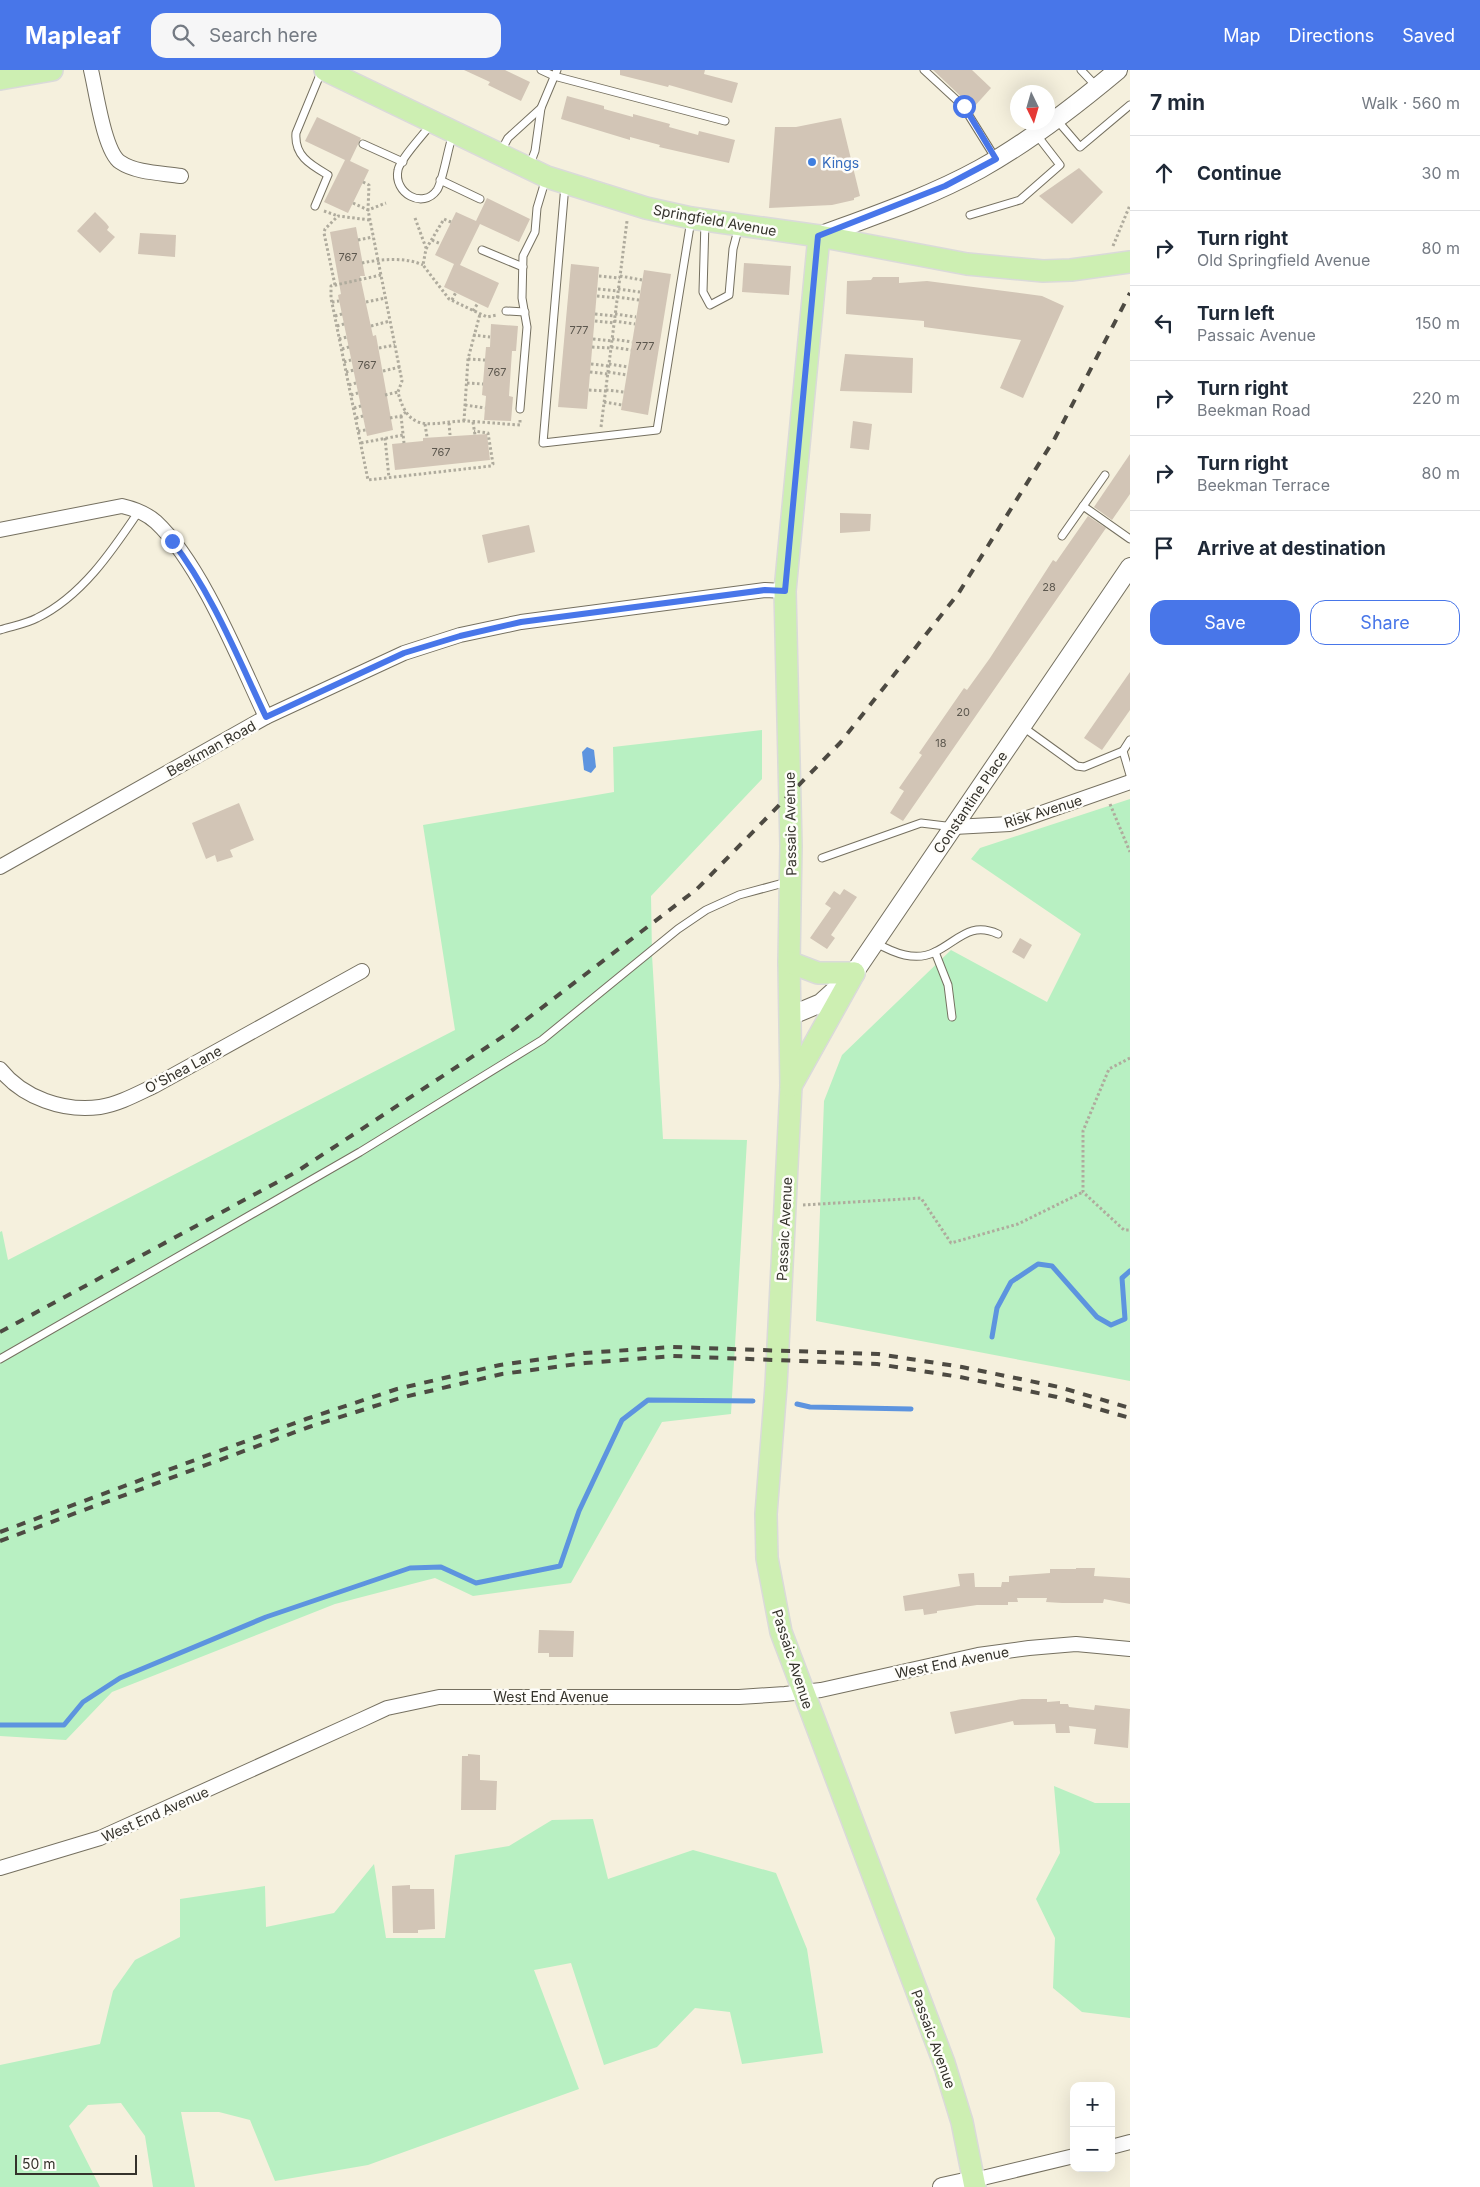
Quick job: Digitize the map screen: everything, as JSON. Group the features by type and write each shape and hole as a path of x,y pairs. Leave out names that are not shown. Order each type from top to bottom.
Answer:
{"main road":[{"path":"0,79 52,70"},
{"name":"Springfield Avenue","path":"323,70 453,134 547,177 646,208 740,226 818,236 967,264 1030,271 1130,262"},
{"name":"Passaic Avenue","path":"818,236 785,591 791,837 790,1086 776,1386 766,1514 767,1558 781,1632 944,2063 962,2122 975,2183"},
{"path":"789,962 818,973 854,973 790,1086"}],"street":[{"path":"91,70 108,141 118,161 134,168 181,176"},
{"path":"818,236 945,186 996,159 1036,134 1118,70"},
{"path":"0,530 101,508 122,506 140,511 156,522 185,557 213,607 266,717"},
{"name":"Constantine Place","path":"790,1016 821,1003 854,973 874,941 954,827 1020,726 1130,567"},
{"name":"Beekman Road","path":"0,867 266,717 404,653 460,636 521,622 765,590 785,591"},
{"name":"Risk Avenue","path":"954,827 1010,824 1130,782"},
{"name":"O'Shea Lane","path":"0,1069 25,1092 51,1103 77,1108 101,1107 154,1086 362,971"},
{"name":"West End Avenue","path":"0,1868 100,1838 387,1708 415,1701 474,1696 739,1696 803,1693 978,1655 1029,1648 1076,1644 1130,1649"},
{"path":"1115,2146 1130,2142"},
{"path":"942,2187 975,2183 1070,2157"}],"lane":[{"path":"315,206 328,175 309,165 298,151 295,141 296,133 323,70"},
{"path":"541,70 725,121"},
{"path":"924,70 964,106 996,159"},
{"path":"1081,70 1097,87"},
{"path":"556,73 541,108 536,151 547,177 543,443 657,430 698,219"},
{"path":"1056,119 1080,147 1130,105"},
{"path":"499,155 508,138 541,108"},
{"path":"432,123 398,168 397,179 399,188 408,195 419,199 431,196 438,189 453,134"},
{"path":"970,215 1020,200 1060,165 1036,134"},
{"path":"363,144 403,162"},
{"path":"520,409 527,327 522,298 523,256 535,232 537,208 547,177"},
{"path":"440,180 480,199"},
{"path":"698,219 703,292 710,304 729,295 734,249 740,226"},
{"path":"482,250 523,267"},
{"path":"506,311 525,312"},
{"path":"1062,536 1105,475"},
{"path":"1083,506 1130,539"},
{"path":"0,630 37,618 76,591 113,550 140,511"},
{"path":"1020,726 1077,766 1084,767 1123,751 1130,740"},
{"path":"1123,751 1130,775"},
{"path":"822,858 921,823 954,827"},
{"path":"0,1359 360,1152 542,1040 678,929 706,910 739,895 790,881"},
{"path":"874,941 903,955 919,956 935,952 966,932 978,930 998,934"},
{"path":"935,952 948,985 952,1017"}],"path":[{"path":"363,182 369,185 368,210 400,368 402,381 398,392 406,412 419,422 425,424 449,424 464,421 518,425"},
{"path":"353,203 368,210 386,203"},
{"path":"1101,266 1130,204"},
{"path":"322,210 338,216 370,220"},
{"path":"338,216 325,228 325,240 334,285 331,286 332,302 368,480 491,466 493,464 490,437 488,433 475,433 473,422"},
{"path":"415,218 426,249"},
{"path":"423,265 426,249 444,219 451,222"},
{"path":"600,437 627,221"},
{"path":"358,240 373,237"},
{"path":"325,240 331,239"},
{"path":"432,240 441,244"},
{"path":"328,253 333,252"},
{"path":"362,263 378,260 417,262 423,265 442,292 452,300 480,314 491,317"},
{"path":"330,263 335,262"},
{"path":"333,276 338,275"},
{"path":"334,285 381,276"},
{"path":"599,276 642,280"},
{"path":"598,289 640,292"},
{"path":"452,300 456,292"},
{"path":"597,296 639,300"},
{"path":"366,302 386,298"},
{"path":"332,302 339,301"},
{"path":"474,311 478,303"},
{"path":"335,316 342,314"},
{"path":"464,421 468,359 480,314"},
{"path":"595,314 636,317"},
{"path":"371,326 390,321"},
{"path":"595,322 635,324"},
{"path":"337,326 344,324"},
{"path":"473,335 490,337"},
{"path":"340,339 347,338"},
{"path":"593,339 632,342"},
{"path":"379,348 395,345"},
{"path":"342,348 349,347"},
{"path":"592,347 631,350"},
{"path":"468,359 485,360"},
{"path":"344,362 352,360"},
{"path":"591,364 628,367"},
{"path":"383,371 400,368"},
{"path":"346,372 354,370"},
{"path":"590,372 627,375"},
{"path":"349,385 356,383"},
{"path":"467,383 483,384"},
{"path":"589,390 624,392"},
{"path":"385,395 398,392"},
{"path":"351,395 358,393"},
{"path":"604,402 622,405"},
{"path":"465,405 485,408"},
{"path":"354,408 361,406"},
{"path":"390,418 401,416 406,412"},
{"path":"356,418 363,416"},
{"path":"401,416 404,443"},
{"path":"425,424 427,438"},
{"path":"449,424 450,435"},
{"path":"358,431 366,430"},
{"path":"361,443 403,435"},
{"path":"385,438 389,478"},
{"path":"484,461 485,467"},
{"path":"471,462 472,468"},
{"path":"461,463 461,470"},
{"path":"447,465 448,471"},
{"path":"437,466 438,472"},
{"path":"424,467 424,474"},
{"path":"413,468 414,475"},
{"path":"400,470 401,476"},
{"path":"1105,792 1130,852"},
{"path":"1130,1058 1110,1069 1083,1132 1084,1192 1124,1230 1130,1230"},
{"path":"785,1207 921,1198 951,1243 1018,1224 1084,1192"}],"green space":[{"path":"762,730 762,779 651,896 652,955 663,1139 747,1140 731,1414 662,1422 571,1583 473,1596 435,1578 335,1604 112,1692 66,1740 0,1736 0,1232 2,1231 8,1260 455,1030 423,825 614,792 613,747"},
{"path":"1130,799 1130,1381 816,1321 824,1101 842,1055 951,950 1047,1002 1081,934 971,859 980,848"},
{"path":"1054,1786 1095,1803 1130,1803 1130,2018 1082,2012 1053,1988 1055,1938 1036,1899 1060,1853"},
{"path":"593,1819 608,1879 693,1850 776,1873 807,1949 823,2053 742,2064 730,2012 695,2008 657,2047 604,2065 571,1963 534,1970 579,2089 368,2165 275,2181 250,2120 219,2112 181,2112 195,2187 153,2187 145,2136 121,2103 88,2105 69,2126 100,2187 0,2187 0,2065 100,2044 113,1991 135,1960 180,1937 180,1899 265,1886 266,1927 334,1913 374,1864 386,1938 445,1938 455,1855 509,1846 552,1820"}],"water":[{"path":"587,747 594,750 596,767 591,773 584,770 582,752"}],"building":[{"path":"464,70 505,70 530,82 521,101 488,85 490,82"},
{"path":"620,70 705,70 704,74 738,83 732,103 669,85 668,87 620,75"},
{"path":"933,70 972,70 991,88 973,108"},
{"path":"567,96 604,106 604,109 633,117 633,114 670,124 669,127 698,135 699,131 735,140 729,163 659,147 660,145 630,137 630,140 561,119"},
{"path":"317,117 361,138 350,161 369,170 348,213 324,202 345,160 305,141"},
{"name":"Kings","path":"841,118 860,196 854,198 854,200 832,205 769,208 775,127 796,127"},
{"path":"1079,168 1103,192 1072,224 1039,196"},
{"path":"487,198 530,219 519,242 480,224 460,265 499,283 488,308 444,287 454,264 435,255 456,212 476,221"},
{"path":"95,212 109,227 107,230 115,237 100,253 77,231"},
{"path":"356,227 365,276 360,276 373,336 376,335 393,430 367,436 338,295 341,294 330,232"},
{"path":"140,233 176,235 175,257 138,254"},
{"path":"744,263 791,266 789,295 742,292"},
{"path":"571,264 599,267 587,409 558,407"},
{"path":"644,270 671,274 648,415 621,410"},
{"path":"873,277 899,277 899,283 927,281 1042,296 1064,306 1023,398 1000,388 1021,340 924,327 924,321 846,314 847,281 871,280"},
{"path":"491,324 518,326 516,351 512,351 509,396 513,397 511,421 484,420 486,396 482,395 486,347 490,347"},
{"path":"845,354 913,358 912,393 840,391"},
{"path":"853,421 872,424 869,450 850,448"},
{"path":"487,434 490,460 395,470 392,444 423,441 423,438"},
{"path":"1130,454 1130,494 1112,520 1094,507"},
{"path":"840,513 871,514 870,531 840,533"},
{"path":"1088,516 1106,528 903,821 890,813 904,791 899,788 922,755 919,753 964,688 967,690 990,658 1053,560 1056,562"},
{"path":"529,525 535,552 488,563 482,535"},
{"path":"1130,672 1130,710 1102,750 1084,738"},
{"path":"239,803 254,840 230,850 233,857 217,862 215,855 206,859 192,823"},
{"path":"844,889 857,897 831,935 835,938 827,949 810,938 831,908 825,904 834,891 840,895"},
{"path":"1020,938 1032,945 1024,959 1012,952"},
{"path":"1095,1568 1094,1576 1130,1578 1130,1604 1104,1599 1103,1603 1062,1603 1046,1602 1047,1598 1017,1598 1018,1602 1008,1602 1008,1605 977,1605 937,1611 937,1613 924,1615 923,1609 905,1611 903,1596 960,1586 958,1574 974,1573 975,1587 1001,1587 1002,1582 1009,1582 1009,1576 1050,1573 1050,1569"},
{"path":"539,1630 574,1631 573,1657 549,1657 549,1653 538,1653"},
{"path":"1022,1699 1047,1699 1047,1702 1060,1701 1060,1704 1068,1704 1069,1707 1094,1710 1095,1705 1130,1709 1128,1748 1094,1744 1096,1729 1069,1726 1070,1733 1056,1733 1055,1724 1014,1725 1013,1721 955,1734 950,1712"},
{"path":"468,1754 480,1755 480,1780 497,1781 496,1810 461,1810 462,1756 468,1756"},
{"path":"410,1885 410,1889 434,1889 435,1929 418,1930 418,1933 393,1933 392,1886"}],"waterway":[{"path":"992,1337 997,1308 1011,1282 1038,1264 1052,1266 1097,1317 1111,1325 1125,1319 1122,1278 1130,1271"},
{"path":"0,1725 64,1725 83,1702 120,1678 266,1617 410,1568 441,1567 476,1583 560,1566 579,1511 622,1420 648,1400 753,1401"},
{"path":"797,1404 810,1407 911,1409"}],"railway":[{"path":"0,1332 296,1172 510,1032 697,889 840,743 958,594 1055,438 1130,293"},
{"path":"0,1532 306,1419 397,1389 500,1365 584,1353 673,1347 878,1354 962,1367 1059,1387 1130,1408"},
{"path":"0,1541 309,1427 400,1398 502,1374 585,1363 673,1356 877,1364 960,1377 1057,1397 1130,1418"}],"place":[{"name":"Kings","path":"812,162"}],"route":[{"path":"172,541 185,557 213,607 266,717 404,653 460,636 521,622 610,609 765,590 785,591 818,236 908,203 981,169 996,159 964,106"}]}
